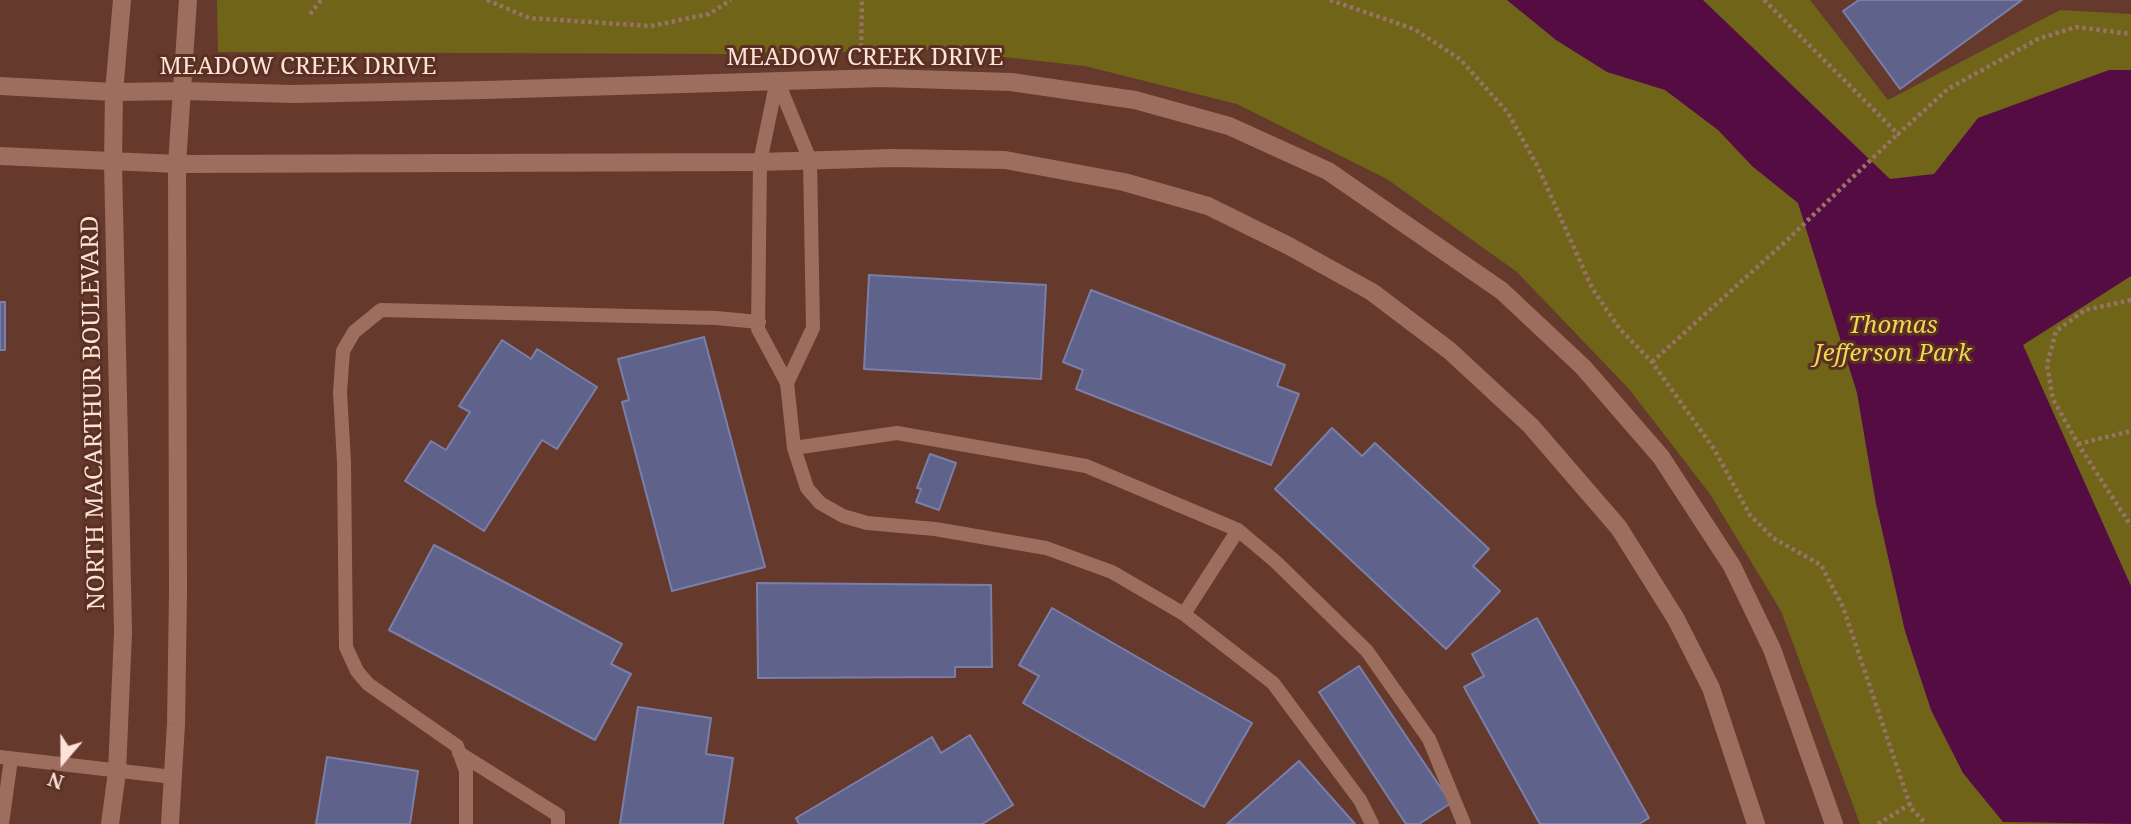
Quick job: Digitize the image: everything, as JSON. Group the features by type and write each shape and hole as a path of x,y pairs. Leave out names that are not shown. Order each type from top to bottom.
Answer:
{"street":[{"name":"NORTH MACARTHUR BOULEVARD","path":"110,824 117,772 123,632 113,162 114,92 122,0"},
{"path":"170,824 178,592 177,164 188,0"},
{"name":"MEADOW CREEK DRIVE","path":"0,86 114,92 375,92 777,80 1011,82 1135,100 1229,126 1328,171 1502,291 1583,367 1661,457 1732,566 1772,649 1834,824"},
{"path":"0,156 177,164 1005,160 1124,181 1208,206 1289,246 1371,292 1450,351 1531,426 1619,527 1676,619 1711,688 1756,824"}],"lane":[{"path":"777,80 810,160 813,328 787,383"},
{"path":"777,80 760,162 758,328 787,383 794,448 807,488 820,503 843,516 867,523 935,529 1046,548 1112,572 1184,614 1273,682 1360,800 1372,824"},
{"path":"466,824 466,771 457,746 368,684 357,671 346,647 344,462 340,392 344,351 354,332 381,310 716,318 759,323"},
{"path":"794,448 897,433 1086,466 1238,530 1276,562 1367,651 1429,739 1464,824"},
{"path":"1184,614 1238,530"},
{"path":"459,753 558,815 558,824"},
{"path":"2,824 6,758 173,778"}],"path":[{"path":"310,14 321,0"},
{"path":"487,0 529,18 652,26 709,14 731,0"},
{"path":"862,0 862,79"},
{"path":"1330,0 1415,29 1460,60 1508,113 1538,167 1592,288 1619,328 1652,362 1714,449 1750,515 1773,538 1821,565 1843,607 1910,804 1926,824"},
{"path":"1764,0 1898,134"},
{"path":"1652,362 1948,89 2038,39 2076,27 2131,34"},
{"path":"2131,300 2085,310 2056,331 2047,365 2053,399 2078,444 2131,526"},
{"path":"2078,444 2131,431"},
{"path":"1878,824 1910,804"}],"green space":[{"name":"Thomas Jefferson Park","path":"217,0 1810,0 1888,100 2060,10 2131,14 2131,824 1860,824 1781,611 1710,494 1629,389 1517,272 1387,179 1237,104 1085,66 940,50 732,54 218,52"}],"shaded area":[{"path":"1507,0 1703,0 1890,179 1934,174 1978,118 2109,70 2131,70 2131,276 2023,345 2131,586 2131,824 2003,822 1963,773 1931,710 1905,631 1876,504 1857,393 1798,203 1752,166 1718,130 1665,90 1607,72 1556,40"}],"building":[{"path":"1859,0 2022,0 1900,89 1843,11"},
{"path":"869,275 1046,285 1041,379 864,369"},
{"path":"1091,290 1285,365 1277,386 1299,394 1271,465 1076,389 1083,370 1063,362"},
{"path":"0,302 5,302 5,350 0,350"},
{"path":"704,337 765,567 672,591 622,402 629,400 618,359"},
{"path":"502,340 531,359 537,349 597,387 557,449 542,440 484,531 405,481 431,441 446,450 470,412 459,406"},
{"path":"1332,428 1362,456 1375,443 1489,549 1473,566 1500,591 1446,649 1275,489"},
{"path":"930,454 956,463 939,510 916,502 921,489 917,488"},
{"path":"434,545 622,644 611,664 631,674 595,740 389,630"},
{"path":"757,583 991,585 992,667 955,667 955,677 758,678"},
{"path":"1052,608 1252,723 1204,807 1023,703 1039,676 1019,665"},
{"path":"1537,618 1649,818 1639,824 1540,824 1464,687 1484,676 1472,654"},
{"path":"1359,666 1451,803 1419,824 1406,824 1319,692"},
{"path":"638,707 711,718 706,754 733,758 723,824 620,824"},
{"path":"970,735 1013,805 982,824 799,824 796,818 932,737 941,753"},
{"path":"327,757 418,771 410,824 316,824"},
{"path":"1299,761 1355,824 1227,824"}]}
